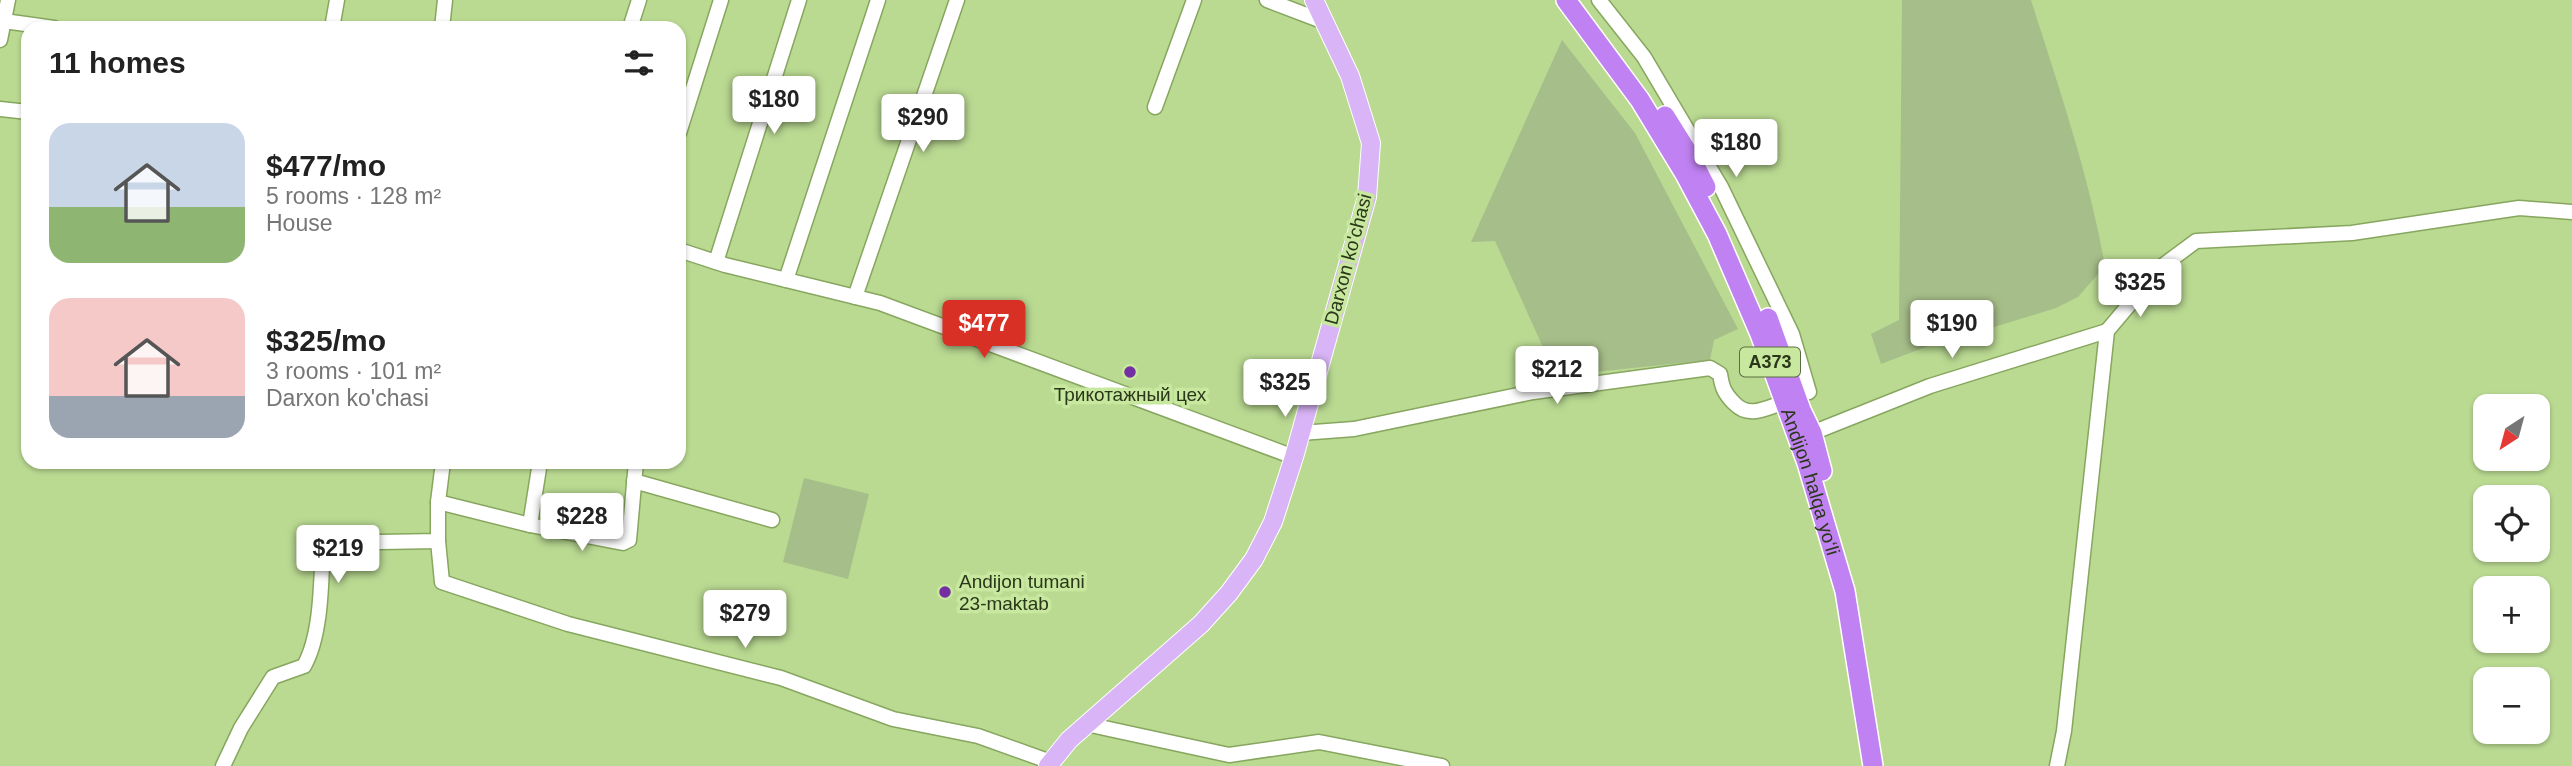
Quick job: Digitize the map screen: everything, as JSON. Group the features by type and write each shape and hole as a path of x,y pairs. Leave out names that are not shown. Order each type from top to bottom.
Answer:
{"highway":[{"name":"Andijon halqa yo‘li","path":"1566,0 1640,100 1685,174 1717,234 1812,433 1859,603 1885,766"},
{"name":"Andijon halqa yo‘li","path":"1581,0 1639,78 1690,156 1724,221 1784,358 1798,401 1819,500 1845,591 1873,766"}],"main road":[{"name":"Darxon ko'chasi","path":"1049,764 1086,724 1202,624 1254,559 1273,522 1301,433 1367,197 1371,143 1350,76 1314,0"}],"street":[{"path":"333,21 337,0"},
{"path":"443,21 445,0"},
{"path":"633,21 639,0"},
{"path":"686,111 721,0"},
{"path":"716,262 799,0"},
{"path":"786,280 878,0"},
{"path":"855,297 957,0"},
{"path":"1155,107 1194,0"},
{"path":"1267,0 1322,21"},
{"path":"1301,433 1354,429 1533,392 1710,368 1720,374 1722,390 1744,411 1756,412 1798,401 1792,334 1721,187 1644,57 1599,0"},
{"path":"0,40 4,9 36,21"},
{"path":"0,109 21,111"},
{"path":"1812,433 1968,373 2107,331 2161,267 2196,241 2352,233 2519,208 2572,212"},
{"path":"686,252 880,303 1294,457"},
{"path":"2057,766 2064,731 2107,331"},
{"path":"442,469 438,502 442,582 568,624 780,678 893,719 978,736 1049,764"},
{"path":"530,525 539,469"},
{"path":"438,502 530,525 627,542 635,469"},
{"path":"634,481 772,520"},
{"path":"223,766 240,727 273,677 304,666 311,654 319,603 323,543 439,541"},
{"path":"1086,724 1229,755 1319,742 1442,766"}],"green space":[{"path":"1902,0 2031,0 2082,165 2105,266 2078,297 2056,308 1965,336 1965,332 1881,364 1871,334 1899,320"},
{"path":"1562,40 1635,133 1738,329 1714,340 1710,360 1556,376 1495,241 1471,242"},
{"path":"804,478 869,494 848,579 783,562"}],"place":[{"name":"Трикотажный цех","path":"1130,372"},
{"name":"Andijon tumani 23-maktab","path":"945,592"}]}
